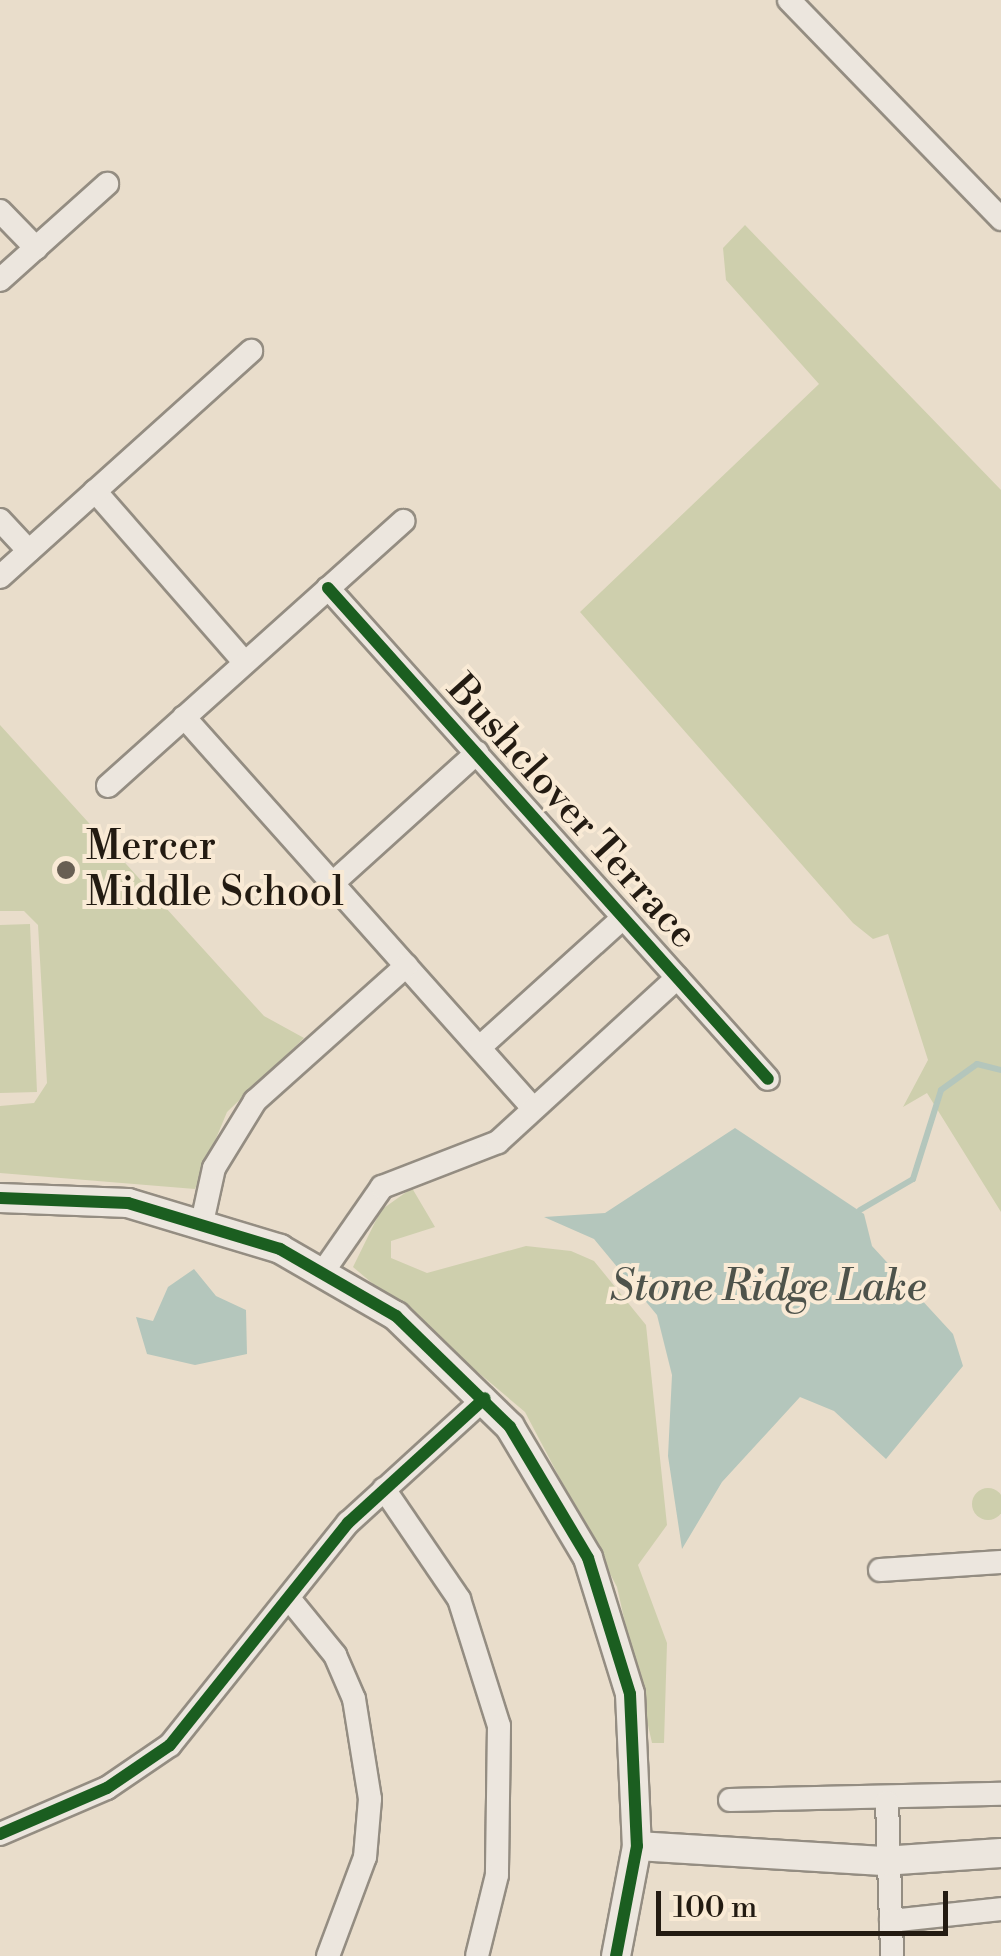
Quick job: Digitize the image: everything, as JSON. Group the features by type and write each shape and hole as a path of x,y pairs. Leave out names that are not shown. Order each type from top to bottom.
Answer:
{"street":[{"path":"789,0 1001,219"},
{"path":"0,280 107,184"},
{"path":"0,210 36,248"},
{"path":"0,578 251,351"},
{"path":"95,492 244,662"},
{"path":"0,520 29,552"},
{"path":"108,786 403,521"},
{"name":"Bushclover Terrace","path":"328,588 768,1079"},
{"path":"184,717 532,1107"},
{"path":"334,882 477,753"},
{"path":"480,1047 623,918"},
{"path":"203,1218 214,1168 256,1101 406,966"},
{"path":"325,1269 382,1187 476,1156 676,978"},
{"path":"0,1198 128,1203 203,1218 325,1269 396,1316 485,1398 559,1502 606,1600 630,1694 637,1846 616,1956"},
{"path":"0,1834 107,1788 170,1745 384,1488 485,1398"},
{"path":"384,1488 459,1599 499,1726 497,1875 477,1956"},
{"path":"880,1570 1001,1562"},
{"path":"292,1601 335,1654 354,1699 370,1798 365,1857 328,1956"},
{"path":"730,1800 886,1802 1001,1794"},
{"path":"886,1802 884,1861 892,1956"},
{"path":"637,1846 884,1861 1001,1853"},
{"path":"891,1921 1001,1910"}],"green space":[{"path":"745,225 1001,490 1001,1212 927,1093 903,1107 928,1060 888,934 873,939 853,923 580,612 819,384 726,280 723,248"},
{"name":"Mercer Middle School","path":"0,725 264,1016 304,1038 227,1112 195,1189 0,1173 0,1106 34,1103 47,1083 38,925 24,911 0,911"},
{"path":"30,924 37,1092 0,1093 0,925"},
{"path":"412,1188 435,1227 391,1241 391,1258 427,1273 526,1246 571,1251 594,1261 646,1325 667,1525 638,1565 667,1643 664,1743 652,1743 617,1587 525,1412 353,1267 381,1210"},
{"path":"988,1488 999,1493 1004,1504 999,1515 988,1520 977,1515 972,1504 977,1493"}],"water":[{"name":"Stone Ridge Lake","path":"735,1128 864,1214 872,1246 953,1334 963,1366 886,1459 834,1411 800,1397 722,1482 682,1549 668,1456 672,1375 657,1315 594,1239 544,1217 605,1213"},
{"path":"194,1269 216,1296 246,1310 247,1354 195,1365 147,1354 136,1317 153,1321 168,1287"}],"waterway":[{"path":"860,1210 913,1179 941,1090 977,1064 1001,1070"}],"cycle path":[{"path":"328,588 768,1079"},
{"path":"0,1198 128,1203 280,1249 396,1316 510,1427 588,1558 630,1694 637,1846 616,1956"},
{"path":"0,1834 107,1788 170,1745 348,1523 485,1398"}],"place":[{"name":"Mercer Middle School","path":"66,870"}]}
